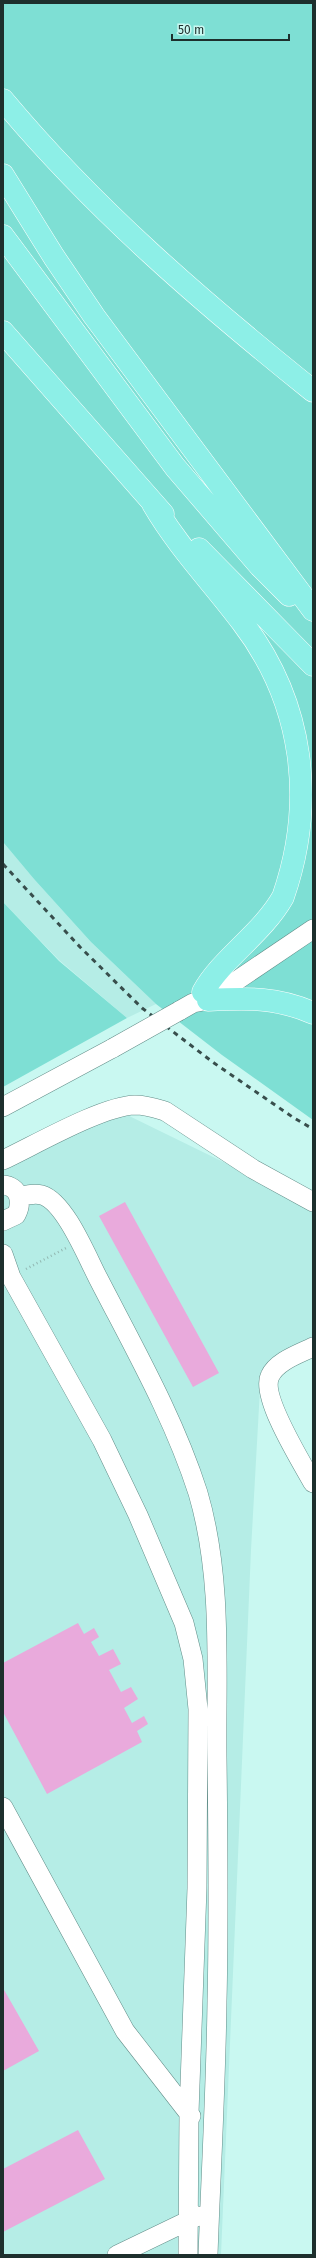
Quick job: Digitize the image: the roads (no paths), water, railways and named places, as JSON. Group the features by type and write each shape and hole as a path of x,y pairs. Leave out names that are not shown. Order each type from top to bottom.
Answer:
{"main road":[{"path":"3,100 68,174 112,218 180,280 313,391"},
{"path":"3,175 54,257 94,316 313,610"},
{"path":"3,236 175,467 260,566 286,593 313,616"},
{"path":"3,332 153,504 313,665"},
{"path":"153,504 169,532 242,621 271,665 298,722 307,751 311,777 308,826 295,872 283,897 265,924 212,979 196,1001"},
{"path":"196,1001 262,998 292,1004 313,1012"}],"street":[{"path":"196,1001 269,949 313,915"},
{"path":"3,1108 196,1001 313,929"},
{"path":"3,1160 101,1114 134,1105 149,1106 165,1111 253,1169 313,1202"},
{"path":"3,1185 12,1188 20,1197 20,1203 16,1214 3,1220"},
{"path":"20,1197 30,1194 41,1195 50,1200 58,1207 79,1242 165,1409 198,1494 212,1561 216,1617 218,1904 217,2004 208,2255"},
{"path":"3,1254 11,1277 102,1440 138,1515 181,1616 193,1659 198,1709 197,1888 189,2113 188,2255"},
{"path":"313,1347 284,1362 270,1375 268,1381 271,1400 279,1420 313,1483"},
{"path":"3,1807 125,2031 212,2142"},
{"path":"117,2255 210,2209"}],"railway":[{"path":"3,864 80,947 142,1008 214,1063 294,1118 313,1129"}]}
